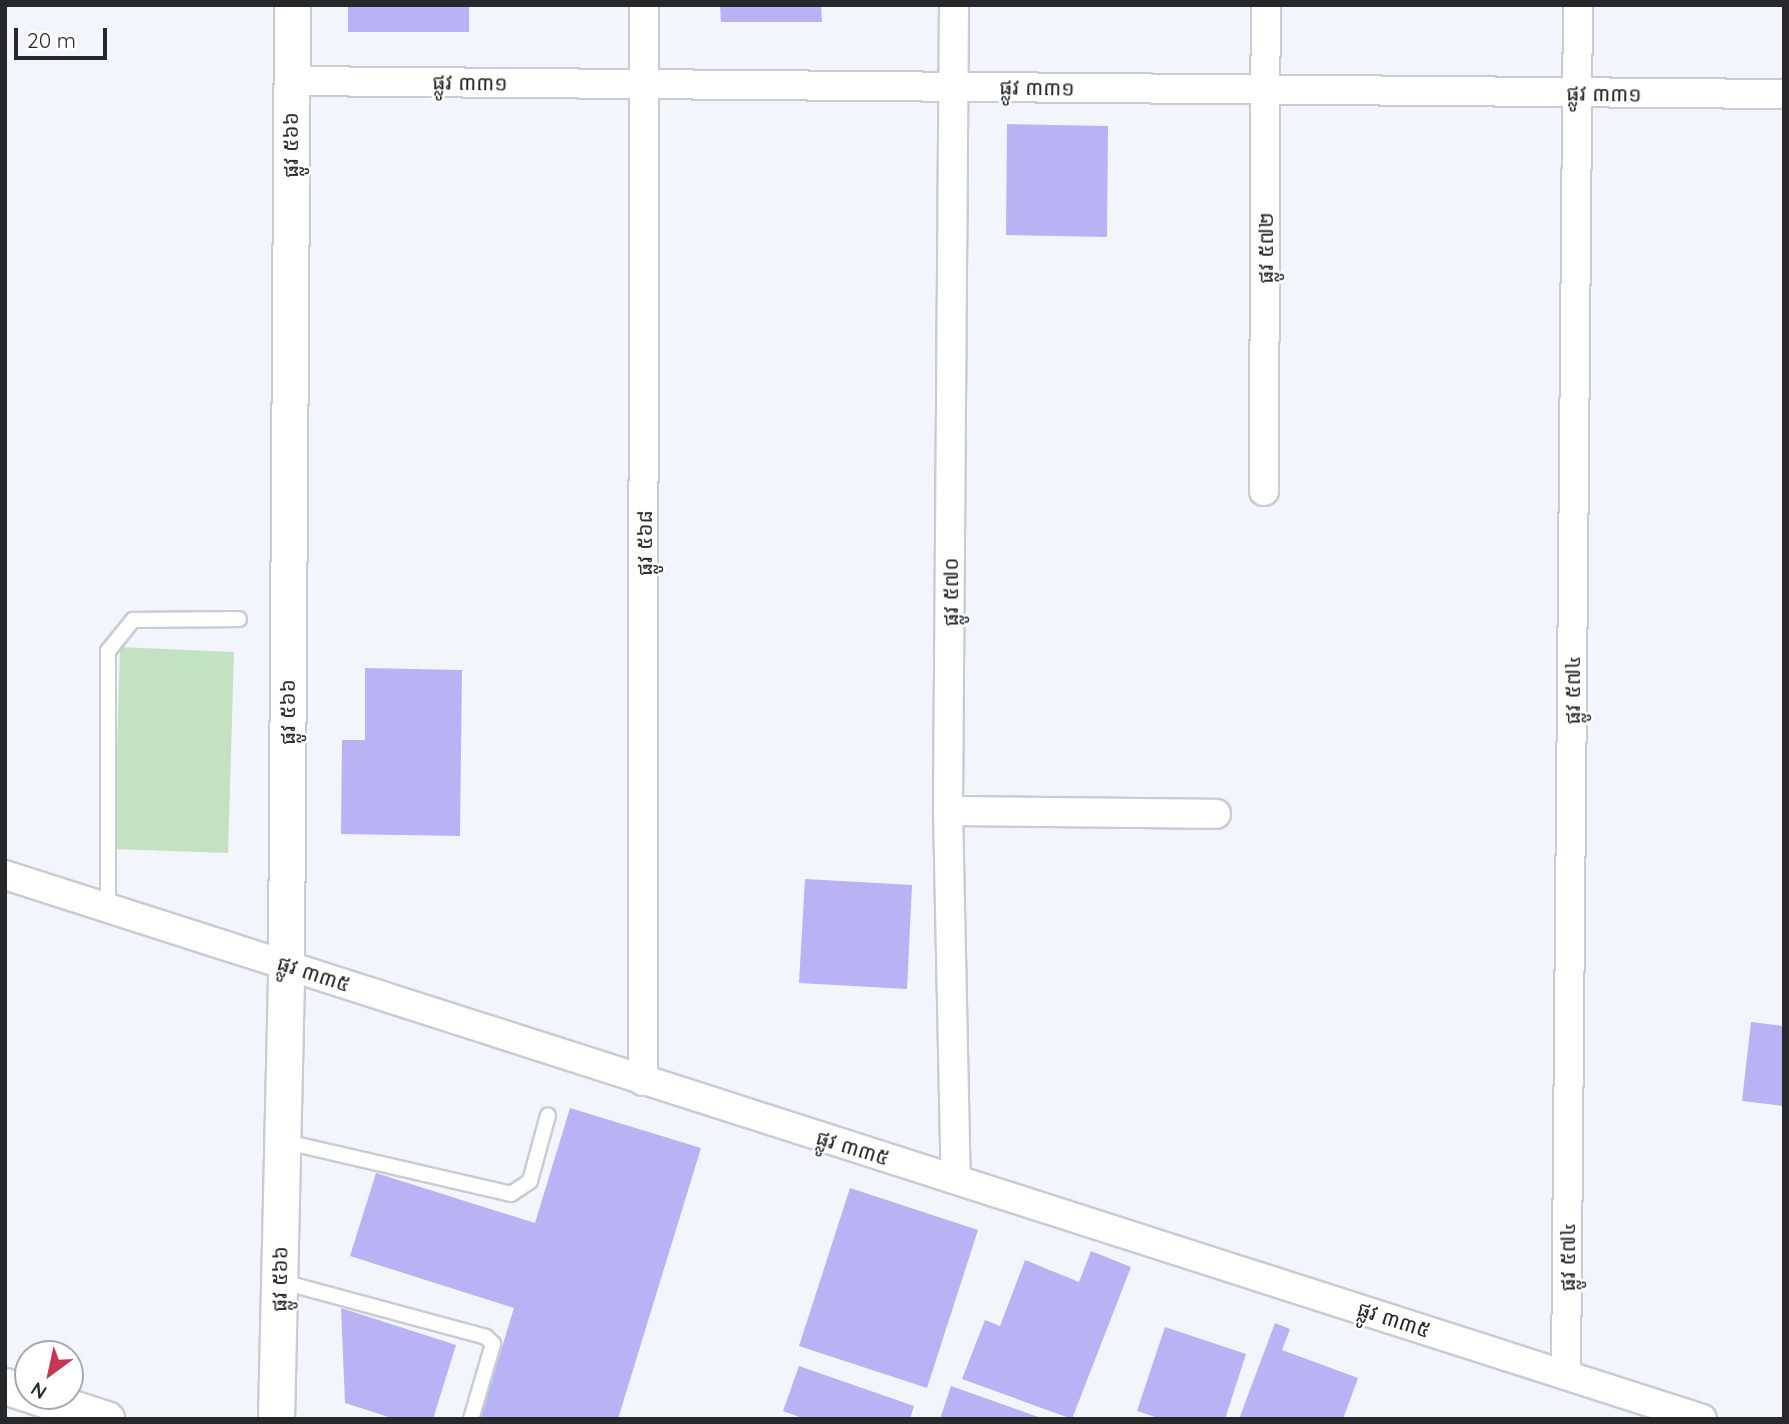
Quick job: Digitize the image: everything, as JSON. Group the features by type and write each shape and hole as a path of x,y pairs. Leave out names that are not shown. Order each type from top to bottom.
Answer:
{"street":[{"name":"ផ្លូវ ៥៦៦","path":"276,1419 286,963 292,5"},
{"name":"ផ្លូវ ៥៦៨","path":"643,1082 644,5"},
{"name":"ផ្លូវ ៥៧០","path":"954,5 948,811 956,1179"},
{"name":"ផ្លូវ ៥៧២","path":"1264,491 1266,5"},
{"name":"ផ្លូវ ៥៧៤","path":"1566,1374 1578,5"},
{"name":"ផ្លូវ ៣៣១","path":"291,81 1784,94"},
{"path":"948,811 1216,814"},
{"name":"ផ្លូវ ៣៣៥","path":"5,875 286,963 643,1082 956,1179 1702,1419"},
{"path":"78,1410 106,1419"}],"lane":[{"path":"108,906 108,651 133,620 239,619"},
{"path":"282,1141 511,1194 530,1181 548,1115"},
{"path":"279,1281 486,1337 493,1344 471,1419"}],"green space":[{"path":"120,647 234,652 228,853 114,849"}],"building":[{"path":"348,5 469,5 469,32 348,32"},
{"path":"720,5 821,5 822,22 721,22"},
{"path":"1007,124 1108,126 1107,237 1006,235"},
{"path":"365,668 462,670 460,836 341,834 342,740 365,740"},
{"path":"805,879 912,885 907,989 799,983"},
{"path":"1751,1022 1784,1026 1784,1106 1742,1101"},
{"path":"570,1108 701,1148 618,1419 480,1419 514,1308 350,1256 376,1173 535,1223"},
{"path":"850,1188 978,1230 927,1388 799,1346"},
{"path":"1091,1251 1131,1267 1072,1419 962,1379 985,1320 1000,1326 1025,1260 1079,1282"},
{"path":"341,1308 456,1345 433,1419 395,1419 345,1403"},
{"path":"1275,1323 1290,1329 1282,1350 1358,1378 1343,1419 1239,1419"},
{"path":"1165,1327 1246,1354 1225,1419 1161,1419 1137,1411"},
{"path":"799,1366 914,1406 910,1419 805,1419 783,1411"},
{"path":"951,1386 1041,1418 1041,1419 940,1419"}]}
